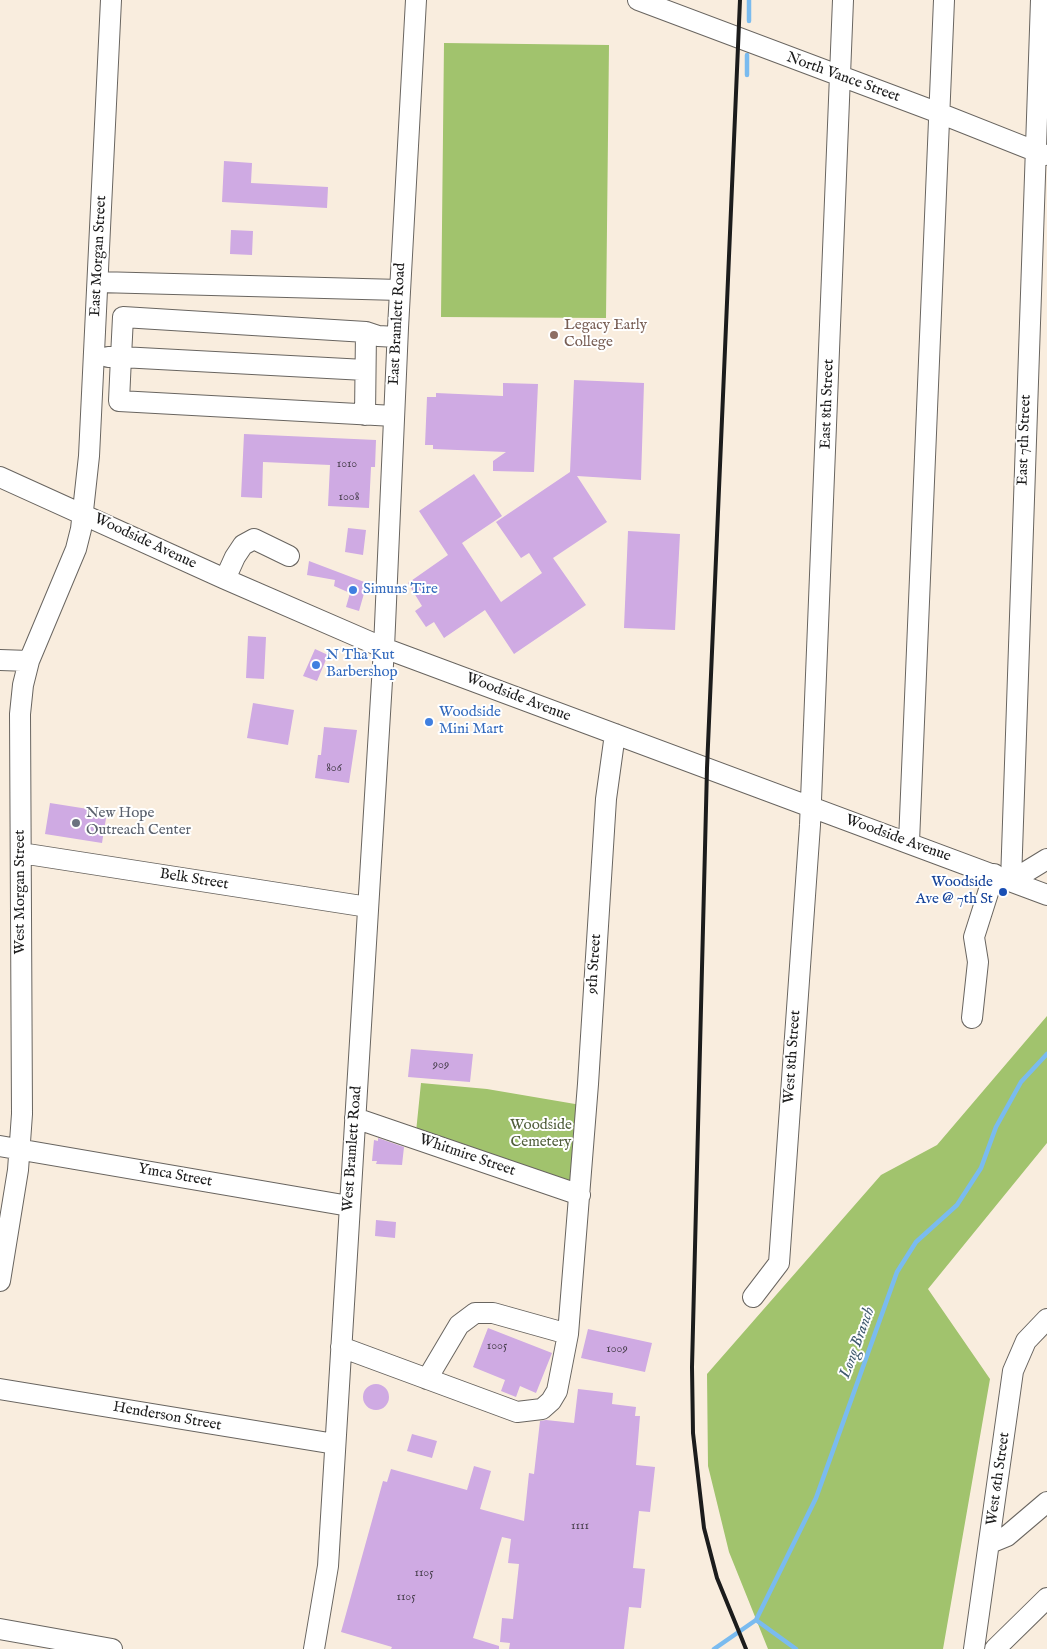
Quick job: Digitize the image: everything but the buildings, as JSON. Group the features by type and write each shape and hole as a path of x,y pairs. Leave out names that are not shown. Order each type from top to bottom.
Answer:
{"street":[{"name":"East Morgan Street","path":"82,512 89,456 111,0"},
{"name":"East Bramlett Road","path":"384,648 397,337 416,0"},
{"name":"North Vance Street","path":"638,0 939,113 1041,154"},
{"name":"East 8th Street","path":"811,808 843,0"},
{"path":"909,842 944,0"},
{"name":"East 7th Street","path":"972,1018 978,962 974,938 1003,878 1041,154 1041,0"},
{"path":"98,282 400,290"},
{"path":"394,416 119,402 123,317 366,332 378,336 397,337"},
{"path":"365,415 366,332"},
{"path":"94,357 365,370"},
{"name":"Woodside Avenue","path":"0,477 82,512 225,580 384,648 1047,895"},
{"name":"West Morgan Street","path":"0,1281 18,1170 10,1148 22,1114 20,714 23,685 29,661 76,550 81,529 82,512"},
{"path":"225,580 235,557 243,545 254,539 289,556"},
{"name":"West Bramlett Road","path":"314,1649 328,1566 384,648"},
{"path":"0,660 29,661"},
{"name":"9th Street","path":"341,1347 516,1412 542,1409 551,1401 557,1391 568,1334 580,1195 606,799 615,734"},
{"name":"West 8th Street","path":"753,1297 765,1284 779,1263 811,808"},
{"name":"Belk Street","path":"20,853 368,907"},
{"path":"1003,878 1047,858"},
{"name":"Whitmire Street","path":"355,1118 580,1195"},
{"name":"Ymca Street","path":"10,1148 349,1206"},
{"path":"427,1378 459,1325 474,1312 493,1313 568,1334"},
{"name":"West 6th Street","path":"974,1649 1015,1364 1026,1341 1047,1319"},
{"name":"Henderson Street","path":"0,1389 335,1444"},
{"path":"990,1543 1007,1536 1047,1502"},
{"path":"995,1649 1047,1598"},
{"path":"0,1629 112,1649"}],"green space":[{"path":"444,43 609,45 606,318 441,317"},
{"path":"1047,1016 1047,1143 928,1289 990,1379 943,1649 768,1649 729,1552 708,1466 707,1374 881,1175 937,1145"},
{"name":"Woodside Cemetery","path":"421,1083 487,1089 581,1105 574,1184 416,1132"}],"waterway":[{"path":"749,0 749,21"},
{"path":"747,55 747,75"},
{"name":"Long Branch","path":"714,1649 756,1620 816,1498 897,1272 916,1242 957,1205 981,1168 996,1127 1021,1082 1047,1054"},
{"path":"756,1620 796,1649"}],"railway":[{"path":"740,0 707,768 692,1367 693,1433 704,1528 717,1578 746,1649"}],"place":[{"name":"Legacy Early College","path":"554,335"},
{"name":"Simuns Tire","path":"353,590"},
{"name":"N Tha Kut Barbershop","path":"316,665"},
{"name":"Woodside Mini Mart","path":"429,722"},
{"name":"New Hope Outreach Center","path":"76,823"},
{"name":"Woodside Ave @ 7th St","path":"1003,892"}]}
